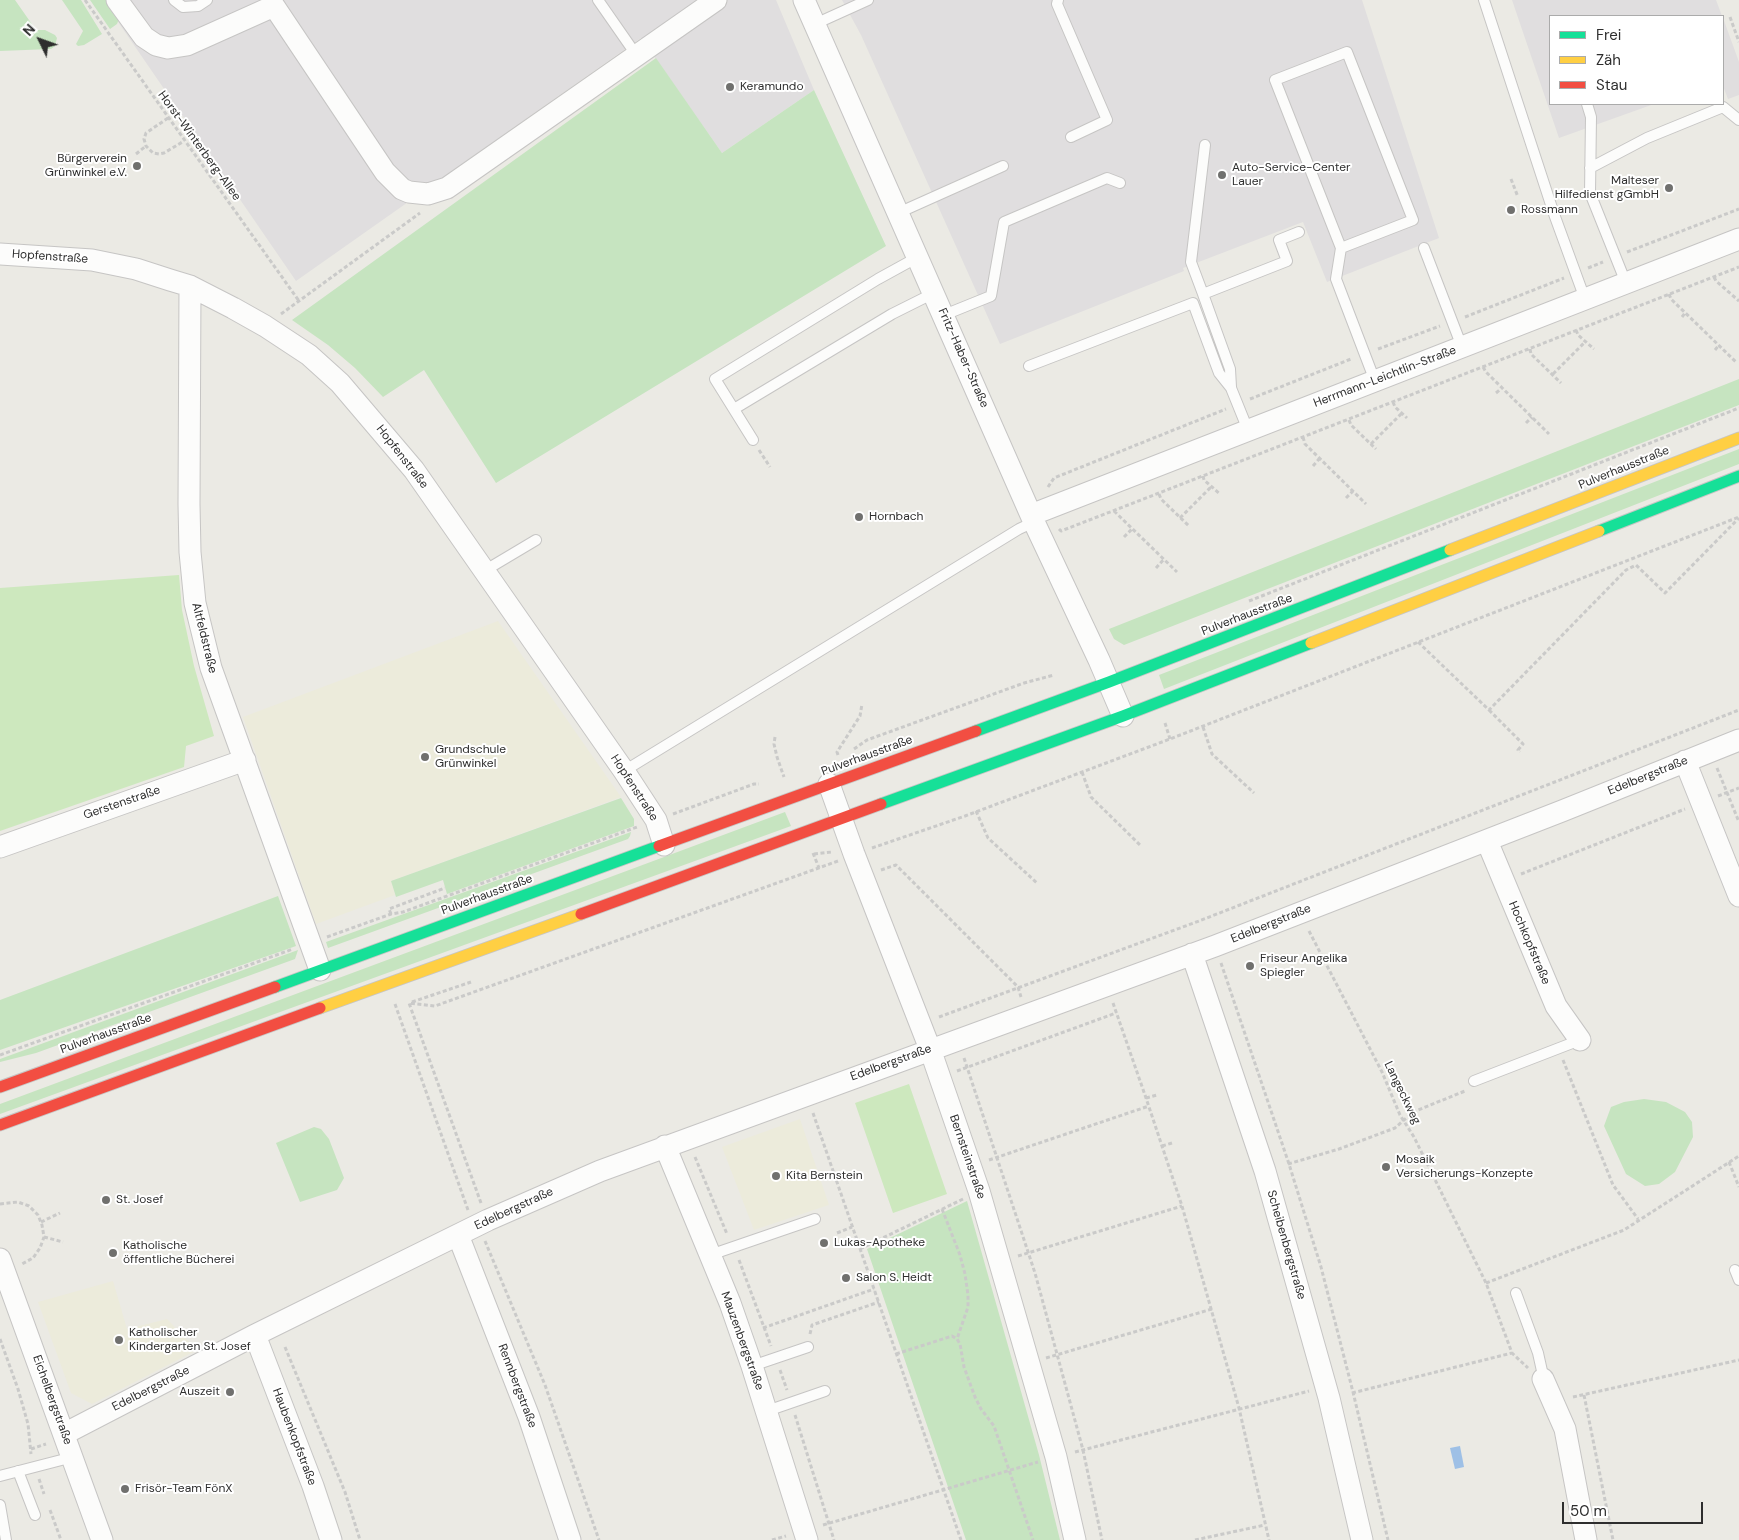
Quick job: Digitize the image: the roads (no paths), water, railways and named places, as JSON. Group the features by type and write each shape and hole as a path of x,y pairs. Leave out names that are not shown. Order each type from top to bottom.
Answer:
{"main road":[{"name":"Pulverhausstraße","path":"0,1087 1109,682 1739,438"},
{"path":"0,1125 1123,716 1739,476"}],"street":[{"path":"117,0 144,37 156,45 168,48 187,46 278,3 384,172 402,189 419,194 428,194 447,188 716,0"},
{"name":"Fritz-Haber-Straße","path":"804,0 1033,519 1123,716"},
{"name":"Herrmann-Leichtlin-Straße","path":"1033,519 1248,430 1739,239"},
{"name":"Hopfenstraße","path":"0,254 92,260 136,268 190,286 265,326 309,355 359,403 414,470 624,771 656,820 664,846"},
{"name":"Altfeldstraße","path":"190,286 189,504 190,552 194,595 210,668 320,970"},
{"name":"Edelbergstraße","path":"58,1438 255,1335 474,1227 592,1174 1215,946 1487,841 1739,740"},
{"name":"Gerstenstraße","path":"0,847 245,760"},
{"path":"1685,761 1739,896"},
{"name":"Bernsteinstraße","path":"829,784 854,854 930,1049 979,1191 1056,1457 1075,1540"},
{"name":"Hochkopfstraße","path":"1487,841 1556,1006 1580,1040"},
{"name":"Scheibenbergstraße","path":"1192,954 1266,1171 1328,1392 1362,1540"},
{"name":"Mauzenbergstraße","path":"665,1146 741,1335 768,1411 805,1535"},
{"name":"Rennbergstraße","path":"474,1227 529,1417 570,1540"},
{"name":"Eichelbergstraße","path":"7,1263 58,1438 73,1457 102,1540"},
{"name":"Haubenkopfstraße","path":"255,1335 331,1540"},
{"path":"1543,1380 1564,1429 1586,1540"}],"lane":[{"path":"174,0 183,7 198,6 207,0"},
{"path":"598,0 636,56"},
{"path":"815,24 868,0"},
{"path":"1058,0 1057,4 1108,120 1071,137"},
{"path":"1484,0 1554,214 1586,298"},
{"path":"1340,248 1413,220 1347,52 1275,80 1340,248 1336,279 1375,381"},
{"path":"1587,105 1591,117 1590,193 1626,283"},
{"path":"1590,168 1647,138 1723,106 1739,120"},
{"path":"1204,145 1191,262 1230,369 1232,388 1248,430"},
{"path":"898,213 1003,166"},
{"path":"944,315 991,296 1004,222 1107,178 1120,183"},
{"path":"1203,294 1287,260 1279,240 1299,232"},
{"path":"1424,248 1462,347"},
{"path":"753,440 715,379 878,279 918,257"},
{"path":"734,409 892,314 934,294"},
{"path":"1029,366 1193,304 1219,373 1232,388"},
{"path":"624,771 1019,530 1033,519"},
{"path":"484,571 536,540"},
{"path":"1474,1081 1580,1040"},
{"path":"710,1255 815,1219"},
{"path":"1735,1270 1739,1280"},
{"path":"1516,1294 1538,1354 1543,1380"},
{"path":"752,1366 808,1346"},
{"path":"768,1411 825,1391"},
{"path":"0,1476 73,1457"},
{"path":"18,1471 35,1515"},
{"path":"0,1505 6,1540"}],"water":[{"path":"1460,1446 1464,1467 1455,1469 1450,1448"}],"place":[{"name":"Keramundo","path":"730,87"},
{"name":"Bürgerverein Grünwinkel e.V.","path":"137,166"},
{"name":"Auto-Service-Center Lauer","path":"1222,175"},
{"name":"Malteser Hilfedienst gGmbH","path":"1669,188"},
{"name":"Rossmann","path":"1511,210"},
{"name":"Hornbach","path":"859,517"},
{"name":"Grundschule Grünwinkel","path":"425,757"},
{"name":"Friseur Angelika Spiegler","path":"1250,966"},
{"name":"Mosaik Versicherungs-Konzepte","path":"1386,1167"},
{"name":"Kita Bernstein","path":"776,1176"},
{"name":"St. Josef","path":"106,1200"},
{"name":"Lukas-Apotheke","path":"824,1243"},
{"name":"Katholische öffentliche Bücherei","path":"113,1253"},
{"name":"Salon S. Heidt","path":"846,1278"},
{"name":"Katholischer Kindergarten St. Josef","path":"119,1340"},
{"name":"Auszeit","path":"230,1392"},
{"name":"Frisör-Team FönX","path":"125,1489"}]}
